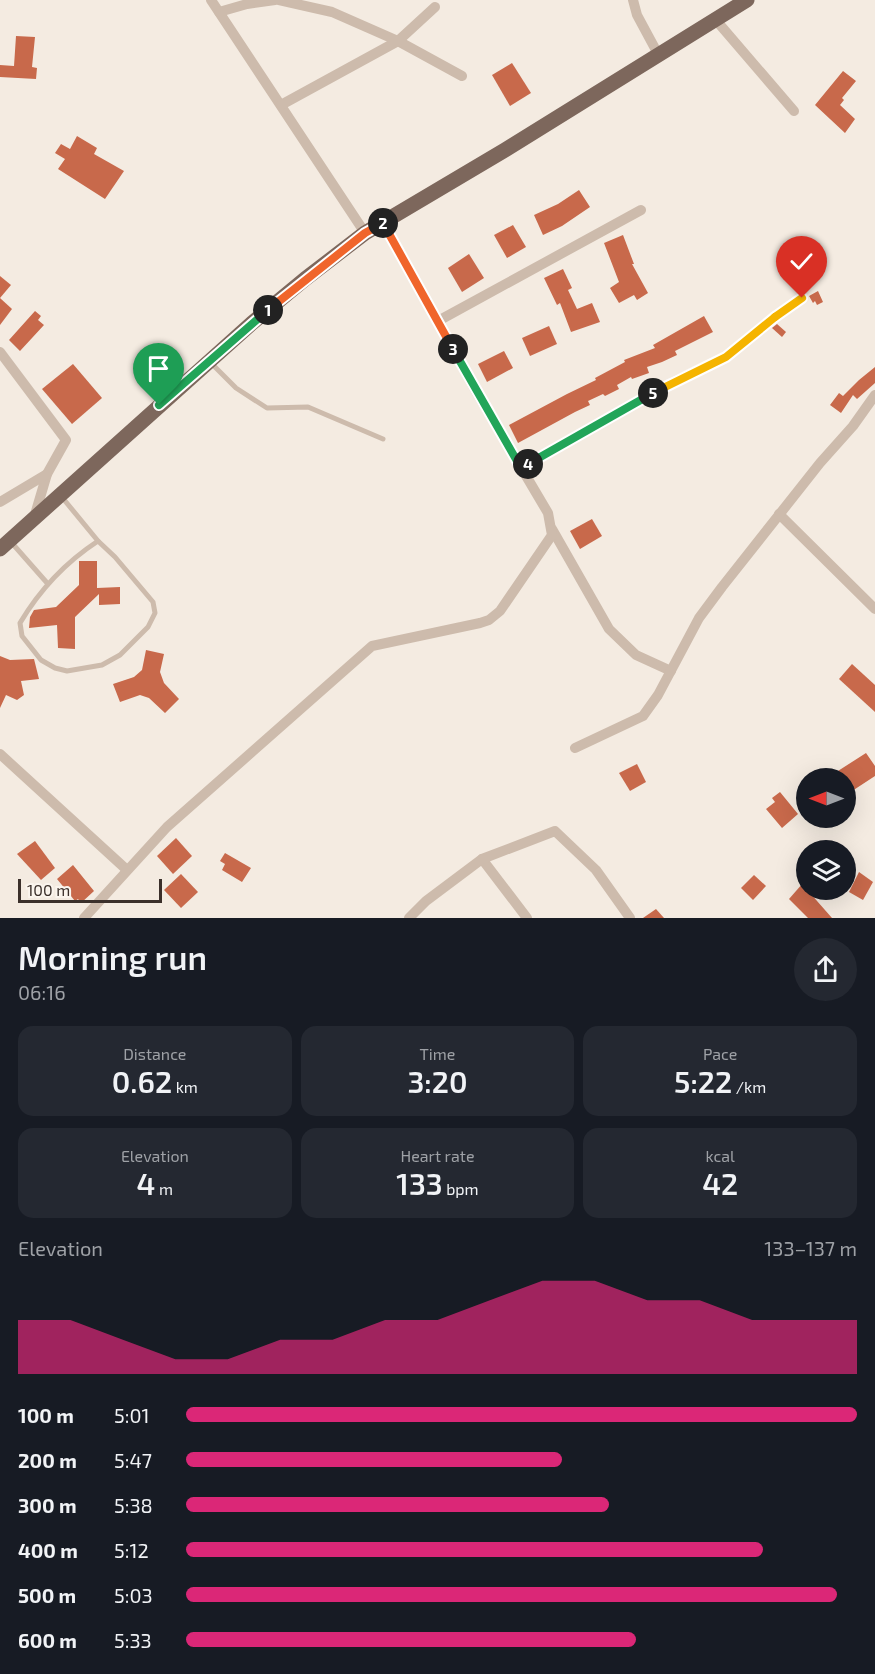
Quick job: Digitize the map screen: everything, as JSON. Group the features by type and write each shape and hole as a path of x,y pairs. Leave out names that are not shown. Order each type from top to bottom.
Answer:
{"main road":[{"path":"5,545 208,361 305,279 365,233 505,150 747,0"}],"street":[{"path":"211,0 365,233"},
{"path":"219,12 247,4 277,0 332,12 398,41 462,76"},
{"path":"633,0 637,15 658,54"},
{"path":"281,105 398,41 435,7"},
{"path":"715,19 794,111"},
{"path":"438,321 641,210"},
{"path":"84,918 167,827 372,646 426,636 489,620 500,611 552,535 548,513 383,222"},
{"path":"521,468 675,381 726,357 773,318 802,298"},
{"path":"0,352 66,440 47,474 34,518"},
{"path":"576,748 633,723 643,716 699,618 779,514 853,426 875,395"},
{"path":"0,502 47,474"},
{"path":"779,514 875,609"},
{"path":"552,529 609,629 636,655 670,671"},
{"path":"0,754 127,870"},
{"path":"409,918 426,901 482,859 555,831 596,870 630,918"},
{"path":"482,859 527,918"}],"lane":[{"path":"208,361 236,388 267,408 309,406 383,439"},
{"path":"60,494 98,542 115,557 153,602 155,614 148,627 120,656 102,664 67,671 55,668 42,660 22,636 20,623 31,604 48,584 84,551 98,542"},
{"path":"5,545 48,584"}],"building":[{"path":"16,36 35,37 32,67 37,68 36,79 0,77 0,65 14,66"},
{"path":"512,63 531,93 510,106 492,75"},
{"path":"843,71 856,81 842,98 844,100 840,105 855,119 845,133 815,105"},
{"path":"77,136 97,148 94,154 124,171 105,199 58,169 65,159 55,153 61,144 70,149"},
{"path":"579,190 590,207 562,226 543,235 534,215 558,204"},
{"path":"513,225 526,247 507,258 494,235"},
{"path":"623,235 634,264 632,264 648,293 637,300 634,295 619,303 610,288 619,282 604,243"},
{"path":"812,245 818,252 808,261 802,253"},
{"path":"469,254 484,278 462,292 448,268"},
{"path":"563,269 572,288 568,290 577,309 592,303 600,322 571,332 560,303 557,305 544,278"},
{"path":"0,276 11,285 0,298"},
{"path":"818,291 823,302 817,305 809,296"},
{"path":"0,298 12,309 0,325"},
{"path":"35,311 41,316 38,320 44,325 20,351 9,340"},
{"path":"704,316 713,332 675,351 677,355 647,367 649,373 632,379 631,377 617,385 619,389 588,401 590,405 518,443 509,425 596,380 595,378 625,362 624,360 655,348 653,345"},
{"path":"777,324 786,332 782,337 772,328"},
{"path":"549,326 557,344 530,356 522,338"},
{"path":"504,351 513,368 487,382 478,364"},
{"path":"73,364 102,398 72,424 42,389"},
{"path":"875,367 875,383 857,399 853,395 841,413 830,405 839,393 843,396"},
{"path":"592,519 602,536 580,549 570,531"},
{"path":"79,561 97,561 97,588 120,587 120,604 99,605 99,594 75,617 75,649 58,648 57,625 29,628 30,617 34,610 56,607 79,585"},
{"path":"146,650 164,654 160,672 164,683 179,699 165,713 149,698 140,695 120,702 113,684 134,677 142,670"},
{"path":"0,656 10,660 34,659 39,679 21,681 24,695 17,700 6,695 0,708"},
{"path":"852,664 875,685 875,712 839,679"},
{"path":"866,753 875,766 875,776 856,788 856,768 843,768"},
{"path":"637,764 646,782 630,791 619,773"},
{"path":"780,792 796,812 796,816 782,828 766,809 775,802 772,798"},
{"path":"176,838 192,856 173,874 157,856"},
{"path":"35,841 55,868 41,880 17,854"},
{"path":"225,853 251,868 242,882 222,870 225,864 220,861"},
{"path":"73,865 94,891 81,903 78,899 75,901 57,879"},
{"path":"859,872 873,882 863,900 856,896 856,878"},
{"path":"181,874 198,892 181,908 164,890"},
{"path":"754,875 766,886 753,900 741,888"},
{"path":"796,891 796,900 816,900 832,918 808,918 789,899"},
{"path":"656,909 664,918 643,918"}],"route":[{"path":"159,405 305,279 383,222 521,468 675,381 726,357 773,318 802,298"}]}
